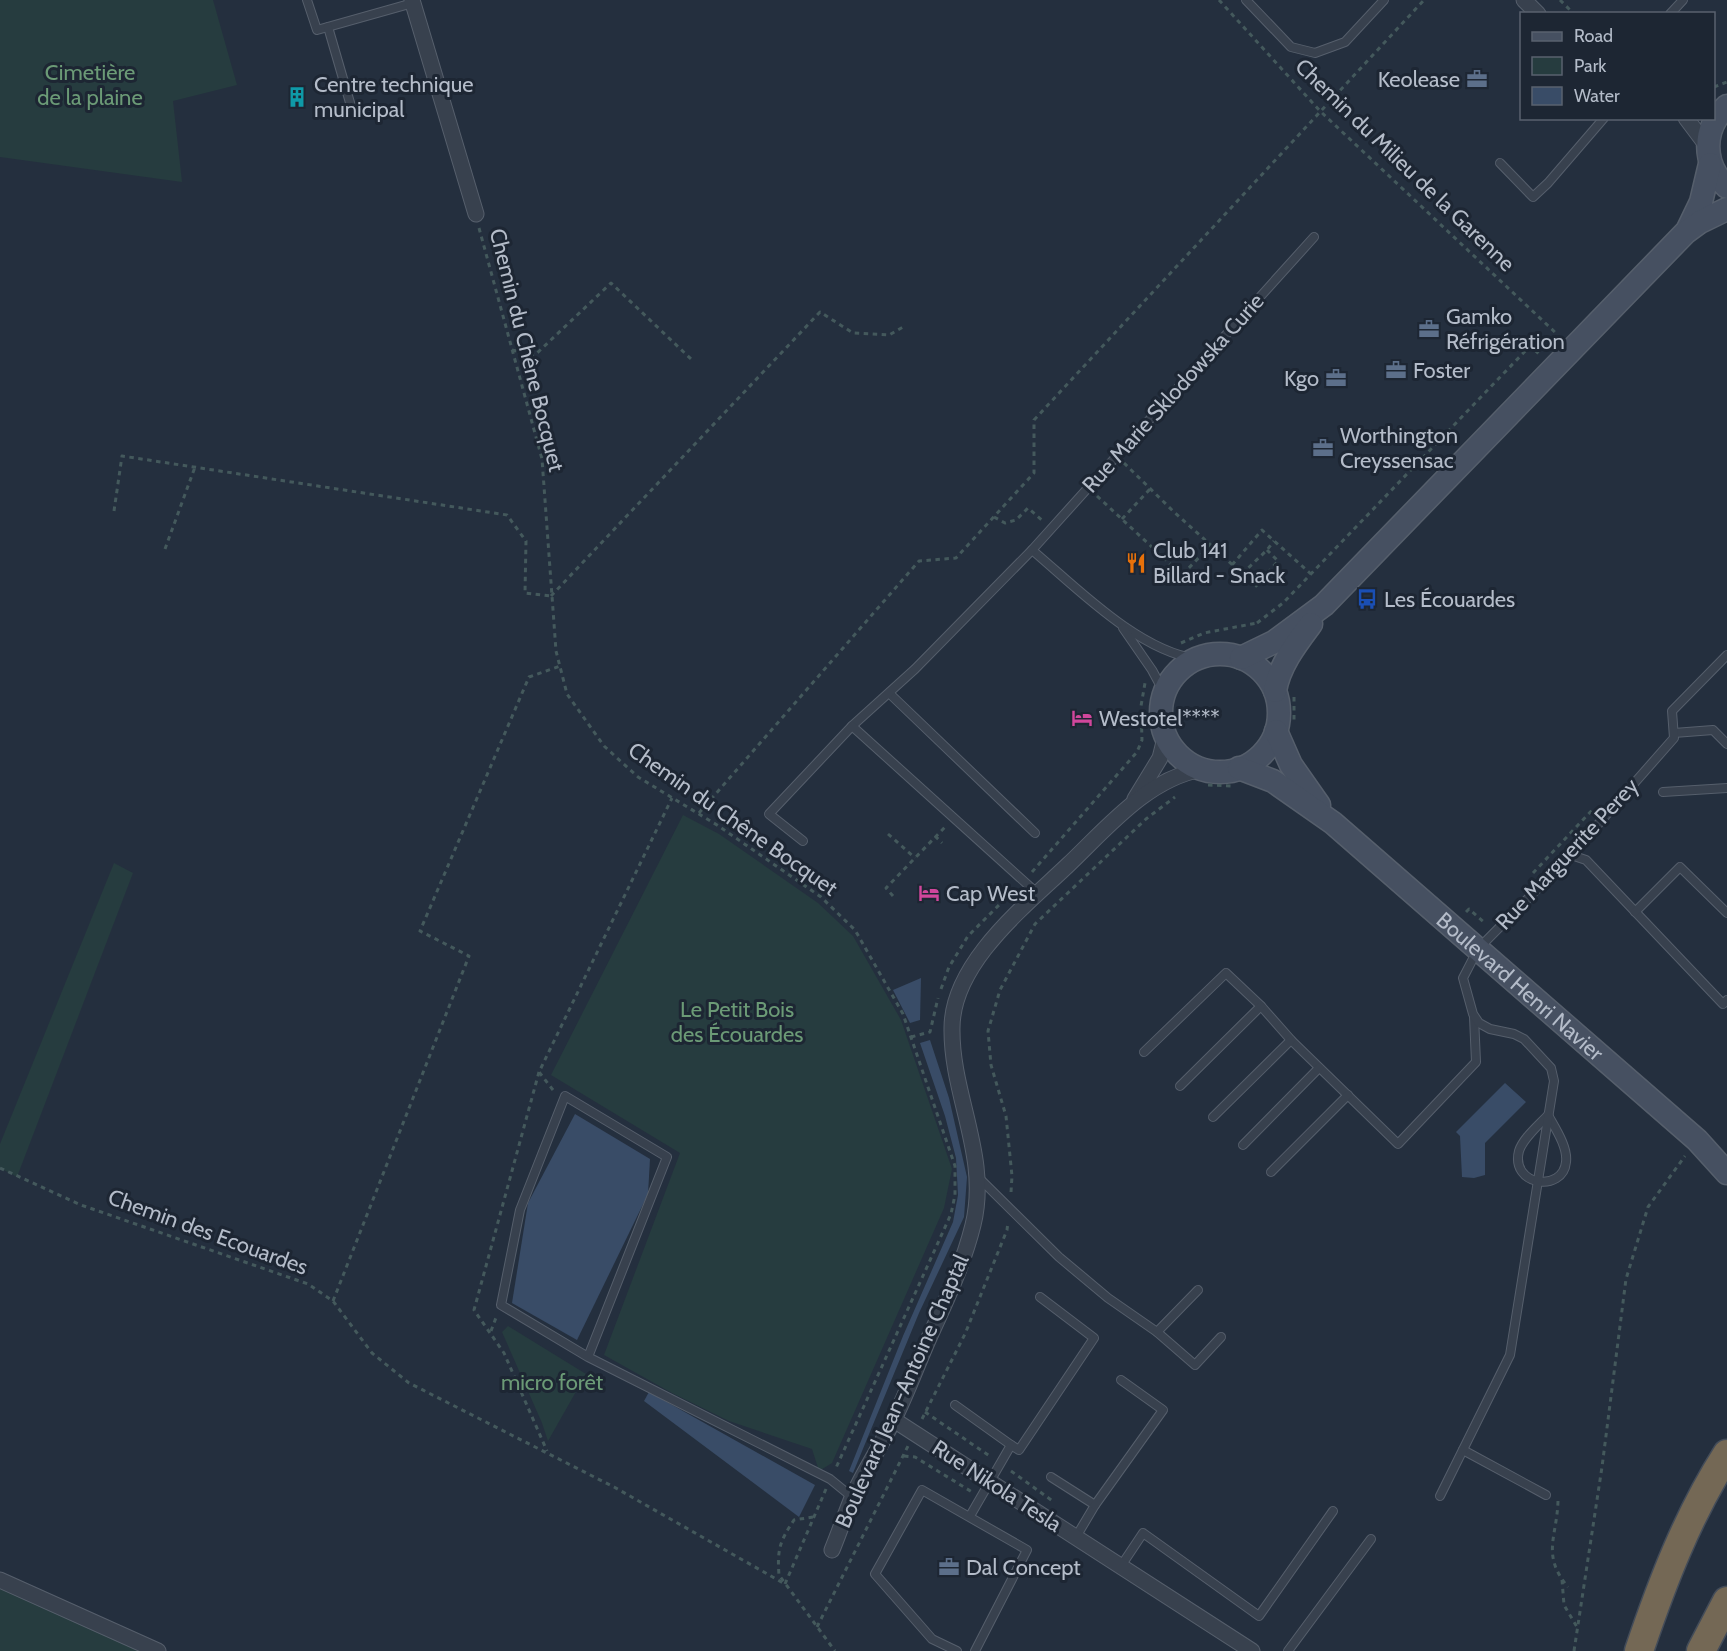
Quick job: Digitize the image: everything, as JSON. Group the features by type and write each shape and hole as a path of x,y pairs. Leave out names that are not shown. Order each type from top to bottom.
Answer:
{"highway":[{"path":"1639,1651 1662,1586 1708,1484 1727,1454"},
{"path":"1701,1651 1727,1601"}],"main road":[{"path":"1685,233 1701,202 1714,120"},
{"path":"1709,155 1719,179 1727,187"},
{"path":"1284,690 1252,663 1241,658 1219,654 1197,659 1177,673 1165,694 1162,708 1166,735 1174,749 1202,776 1215,771 1239,777 1284,731 1279,711 1284,690 1278,678 1288,657 1324,606 1685,233 1700,222 1727,209"},
{"path":"1241,658 1274,642 1324,606"},
{"name":"Boulevard Henri Navier","path":"1284,731 1291,765 1333,823"},
{"name":"Boulevard Henri Navier","path":"1239,777 1273,781 1333,823 1711,1152 1727,1173"}],"street":[{"path":"1524,0 1536,12"},
{"path":"413,2 476,214"},
{"path":"1687,120 1709,155"},
{"name":"Boulevard Jean-Antoine Chaptal","path":"1133,802 1160,758 1166,735"},
{"name":"Boulevard Jean-Antoine Chaptal","path":"832,1550 852,1497 894,1420 960,1271 974,1223 978,1177 969,1123 953,1058 951,1026 954,1007 966,977 985,948 1011,918 1133,802 1179,775 1202,776"},
{"name":"Rue Nikola Tesla","path":"894,1420 1252,1651"},
{"path":"0,1580 158,1651"}],"lane":[{"path":"307,0 317,30 413,2"},
{"path":"1246,0 1291,47 1315,53 1345,42 1384,0"},
{"path":"1672,12 1683,0"},
{"path":"328,27 353,113"},
{"path":"1500,163 1533,197 1602,120"},
{"name":"Rue Marie Sklodowska Curie","path":"803,841 770,814 852,726 890,694 1032,550 1314,237"},
{"path":"1032,550 1120,624 1168,652 1197,659"},
{"path":"1120,624 1152,670 1165,694"},
{"path":"1727,655 1672,711 1674,733 1713,730 1727,744"},
{"path":"890,694 1035,833"},
{"path":"852,726 1038,894"},
{"name":"Rue Marguerite Perey","path":"1348,1095 1398,1144 1476,1062 1473,1014 1463,978 1478,949 1571,855 1657,759 1674,738 1674,733"},
{"path":"1663,792 1727,788"},
{"path":"1571,855 1586,860 1723,1004 1727,1000"},
{"path":"1635,912 1680,867 1727,913"},
{"path":"1144,1052 1226,973 1261,1006 1291,1040 1348,1095 1271,1172"},
{"path":"1180,1086 1261,1006"},
{"path":"1440,1496 1510,1354 1554,1081 1551,1068 1524,1039 1514,1034 1490,1029 1479,1023 1473,1014"},
{"path":"1213,1117 1291,1040"},
{"path":"1243,1145 1319,1068"},
{"path":"588,1357 667,1157 565,1096 520,1210 501,1305 588,1357 830,1479 852,1497"},
{"path":"1548,1115 1565,1149 1567,1161 1558,1178 1537,1182 1525,1176 1521,1169 1518,1159 1519,1150 1548,1115"},
{"path":"978,1177 1059,1257 1108,1298 1157,1332 1195,1365 1221,1337"},
{"path":"1157,1332 1198,1290"},
{"path":"956,1405 1019,1450 1094,1338 1040,1297"},
{"path":"1076,1537 1095,1505 1163,1410 1121,1380"},
{"path":"970,1516 1011,1445"},
{"path":"1462,1450 1546,1495"},
{"path":"1051,1477 1095,1505"},
{"path":"957,1651 932,1640 875,1574 922,1490 1027,1550 975,1651"},
{"path":"1121,1566 1143,1533 1259,1616 1333,1511"},
{"path":"1288,1651 1371,1539"}],"path":[{"name":"Chemin du Milieu de la Garenne","path":"1219,0 1320,111 1572,348"},
{"path":"699,813 919,561 956,558 1034,473 1034,420 1424,0"},
{"path":"1560,0 1572,12"},
{"name":"Chemin du Chêne Bocquet","path":"476,214 542,459 556,651 567,694 604,746 638,777 729,832 821,897 855,930 903,1014 955,1166 955,1195 951,1214 830,1479 785,1584"},
{"path":"512,350 535,355 611,283 690,358"},
{"path":"114,511 122,456 507,514 526,541 525,593 551,596 820,312 853,333 889,334 903,327"},
{"path":"1168,652 1176,645 1204,633 1257,623 1283,603 1530,346 1553,368"},
{"path":"1117,456 1256,586 1278,561 1267,550"},
{"path":"165,549 195,467"},
{"path":"1088,488 1182,574 1211,545"},
{"path":"1122,519 1150,489"},
{"path":"994,517 1005,523 1016,520 1028,508 1051,528"},
{"path":"1233,565 1262,530 1311,574"},
{"path":"1242,574 1274,540"},
{"path":"1257,623 1274,642"},
{"path":"333,1302 469,956 420,931 529,677 560,666"},
{"path":"911,1037 930,1032 934,1009 949,967 968,936 1023,880 1137,752 1142,740 1140,718 1142,696 1152,670"},
{"path":"1284,690 1295,713 1284,731"},
{"path":"1202,776 1219,787 1239,777"},
{"path":"817,1627 965,1334 1007,1230 1012,1176 1006,1116 991,1065 988,1031 1000,990 1035,924 1146,819 1179,794"},
{"path":"548,1453 504,1353 474,1310 539,1072 672,798"},
{"path":"1532,873 1598,803"},
{"path":"893,896 886,888 953,819"},
{"path":"888,834 915,858"},
{"path":"935,837 942,843"},
{"path":"1452,927 1469,909 1486,923"},
{"path":"539,1072 563,1102"},
{"path":"1574,1651 1602,1467 1626,1279 1648,1207 1711,1152"},
{"name":"Chemin des Ecouardes","path":"0,1168 81,1205 308,1284 333,1302 372,1353 409,1383 614,1487 785,1584"},
{"path":"1546,1495 1556,1497 1558,1501 1552,1558 1555,1569 1568,1587"},
{"path":"813,1517 794,1520 781,1540 778,1560 779,1575 836,1651"},
{"path":"1562,1579 1564,1605 1577,1627"}],"green space":[{"name":"Cimetière de la plaine","path":"0,0 213,0 237,85 173,101 182,182 0,157"},
{"name":"Le Petit Bois des Écouardes","path":"683,815 719,834 818,903 853,936 901,1020 952,1169 944,1208 832,1463 819,1471 812,1449 729,1421 672,1393 604,1355 680,1153 551,1075"},
{"path":"114,863 133,873 17,1177 0,1168 0,1144"},
{"name":"micro forêt","path":"508,1326 586,1374 548,1441 502,1332"},
{"path":"0,1580 158,1651 0,1651"}],"water":[{"path":"921,978 920,1020 910,1023 893,990"},
{"path":"930,1040 949,1098 967,1177 964,1217 919,1313 853,1473 849,1471 903,1336 953,1222 958,1195 956,1158 945,1116 920,1043"},
{"path":"1505,1083 1526,1102 1485,1143 1485,1175 1474,1178 1462,1177 1460,1136 1456,1132"},
{"path":"575,1114 650,1159 648,1194 577,1340 512,1303 528,1203"},
{"path":"649,1392 815,1485 799,1517 644,1401"}],"place":[{"name":"Keolease","path":"1477,79"},
{"name":"Centre technique municipal","path":"297,97"},
{"name":"Gamko Réfrigération","path":"1429,329"},
{"name":"Foster","path":"1396,370"},
{"name":"Kgo","path":"1336,378"},
{"name":"Worthington Creyssensac","path":"1323,448"},
{"name":"Club 141 Billard - Snack","path":"1136,563"},
{"name":"Les Écouardes","path":"1367,599"},
{"name":"Westotel****","path":"1082,718"},
{"name":"Cap West","path":"929,893"},
{"name":"Dal Concept","path":"949,1567"}]}
